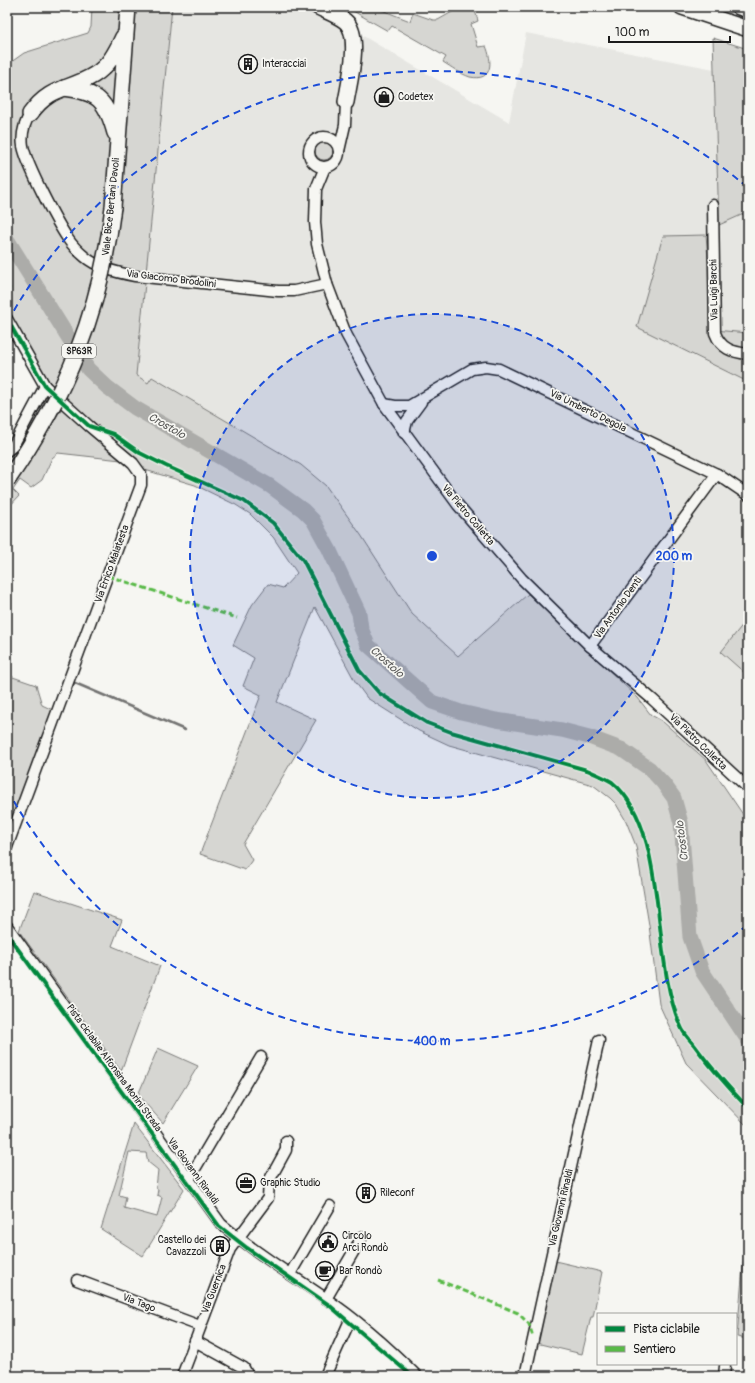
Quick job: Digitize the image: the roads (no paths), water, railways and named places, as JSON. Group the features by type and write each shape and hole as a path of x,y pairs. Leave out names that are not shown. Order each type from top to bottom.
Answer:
{"highway":[{"name":"Viale Bice Bertani Davoli","path":"7,481 48,416 80,349 106,260 113,207 128,7"},
{"path":"30,114 46,96 61,88 88,79 101,71 111,60 138,7"},
{"path":"318,7 345,21 353,34 354,48 346,102"},
{"path":"682,7 748,28"},
{"path":"738,7 748,10"},
{"path":"61,88 89,92 102,102 110,114 118,145"}],"street":[{"path":"346,102 344,125 336,160 321,166 310,157 310,147 316,140 327,138 341,123 346,102"},
{"name":"Via Giacomo Brodolini","path":"30,114 23,132 23,146 28,161 67,238 92,262 112,271 135,276 278,291 294,291 326,284"},
{"path":"327,138 335,142 339,150"},
{"name":"Via Pietro Colletta","path":"321,166 316,189 315,213 316,233 326,284 346,334 384,404 458,506 522,579 590,646 652,699 748,788"},
{"name":"Via Luigi Barchi","path":"713,205 715,333 718,342 729,351 748,354"},
{"name":"Via Errico Malatesta","path":"7,319 45,386 133,462 141,474 140,485 7,847"},
{"name":"Via Umberto Degola","path":"384,404 409,406 472,369 486,367 499,369 717,474 748,495"},
{"path":"7,451 14,446 45,386"},
{"name":"Via Umberto Degola","path":"404,433 411,413 425,397"},
{"name":"Via Antonio Denti","path":"590,646 717,474"},
{"name":"Via Giovanni Rinaldi","path":"7,926 221,1224 239,1239 326,1298 401,1359 417,1376"},
{"name":"Via Giovanni Rinaldi","path":"525,1376 599,1040"},
{"name":"Via Giovanni Rinaldi","path":"189,1179 261,1057"},
{"name":"Via Guernica","path":"182,1376 230,1249 239,1239 268,1198 269,1181 286,1150 286,1141"},
{"path":"290,1274 330,1206"},
{"path":"326,1298 362,1237"},
{"name":"Via Tago","path":"77,1280 200,1326"},
{"path":"325,1376 351,1318"},
{"path":"195,1341 244,1368 248,1376"}],"waterway":[{"name":"Crostolo","path":"7,239 88,369 107,387 135,408 270,486 303,510 313,520 329,549 359,613 361,628 368,645 432,702 461,712 496,720 562,730 589,737 621,749 650,769 663,783 674,798 681,823 690,937 702,971 748,1040"},
{"path":"71,686 75,683 185,730"},
{"path":"7,857 10,850"}],"place":[{"name":"Interacciai","path":"248,64"},
{"name":"Codetex","path":"384,97"},
{"name":"Graphic Studio","path":"246,1183"},
{"name":"Rileconf","path":"366,1193"},
{"name":"Circolo Arci Rondò","path":"328,1242"},
{"name":"Castello dei Cavazzoli","path":"220,1246"},
{"name":"Bar Rondò","path":"325,1271"}]}
